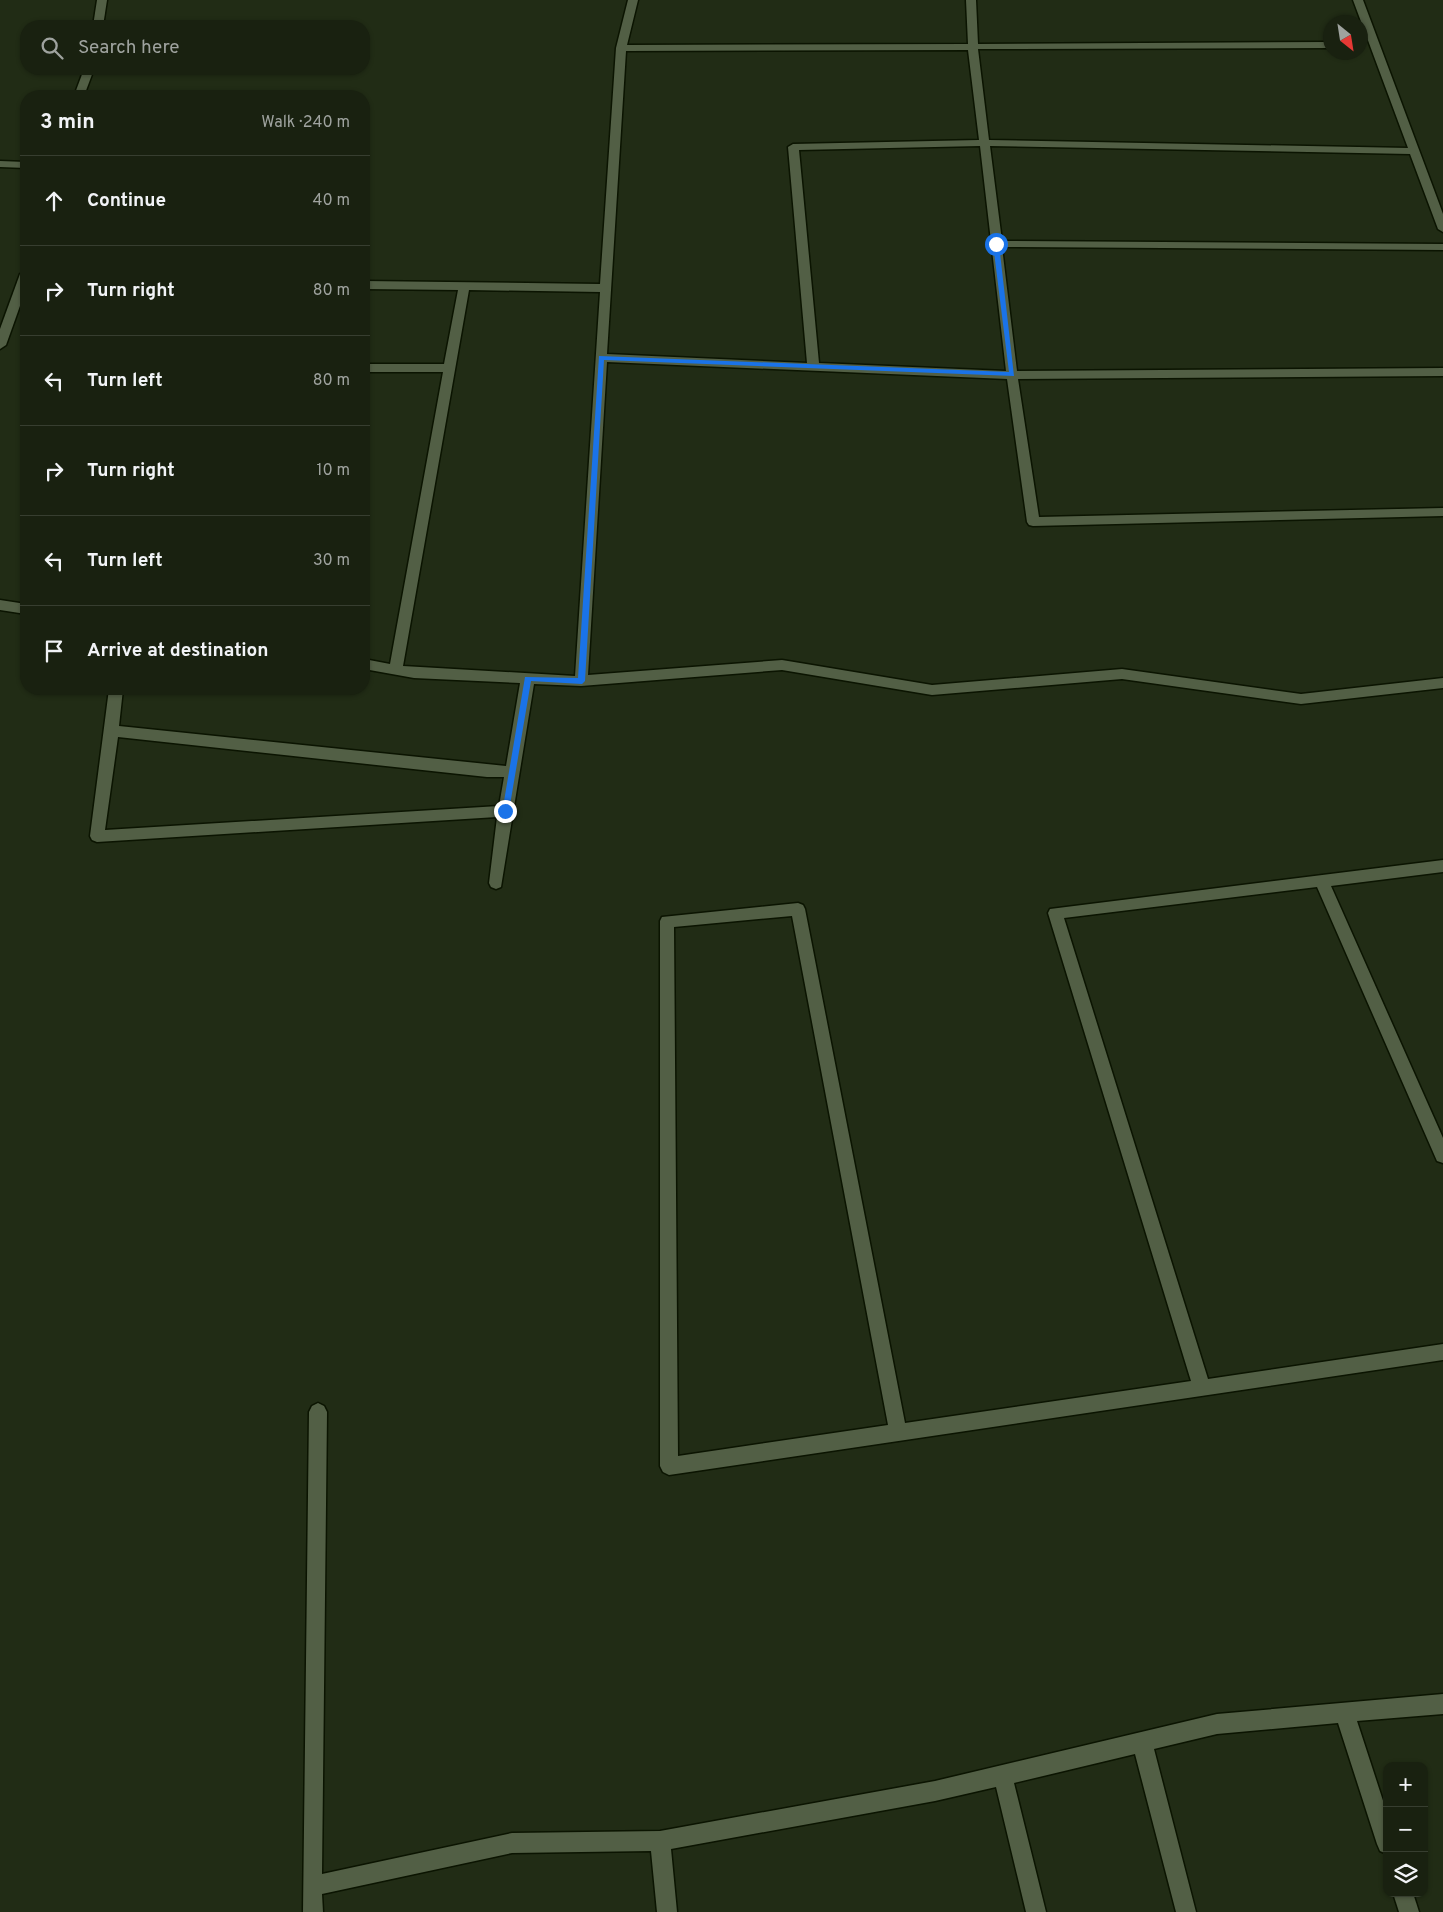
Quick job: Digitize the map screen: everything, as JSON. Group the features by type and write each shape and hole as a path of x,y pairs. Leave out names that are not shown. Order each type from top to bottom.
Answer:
{"street":[{"path":"99,20 102,0"},
{"path":"582,681 621,48 633,0"},
{"path":"971,0 973,47 984,143 1012,374 1033,522 1443,512"},
{"path":"1358,0 1443,229"},
{"path":"621,48 1323,45"},
{"path":"1368,45 1374,45"},
{"path":"81,90 87,75"},
{"path":"813,366 793,147 984,143 1414,151"},
{"path":"0,164 20,164"},
{"path":"996,244 1443,246"},
{"path":"370,285 606,288"},
{"path":"396,670 464,286"},
{"path":"0,345 20,293"},
{"path":"601,358 1012,374 1443,372"},
{"path":"370,368 449,368"},
{"path":"0,605 20,608"},
{"path":"370,665 396,670 582,681 782,664 932,690 1122,674 1301,699 1443,683"},
{"path":"496,883 505,811 528,678"},
{"path":"115,695 97,836 505,811"},
{"path":"112,731 467,769 512,772"},
{"path":"1202,1388 1055,913 1443,866"},
{"path":"1320,880 1443,1156"},
{"path":"898,1432 798,908 667,920 669,1466 1443,1352"},
{"path":"313,1912 318,1412"},
{"path":"312,1886 512,1843 660,1841 935,1791 1217,1724 1443,1704"},
{"path":"1344,1712 1383,1832"},
{"path":"1142,1742 1186,1912"},
{"path":"1003,1776 1036,1912"},
{"path":"660,1841 667,1912"},
{"path":"1404,1897 1409,1912"}],"route":[{"path":"505,811 528,678 582,681 601,358 1012,374 996,244"}]}
